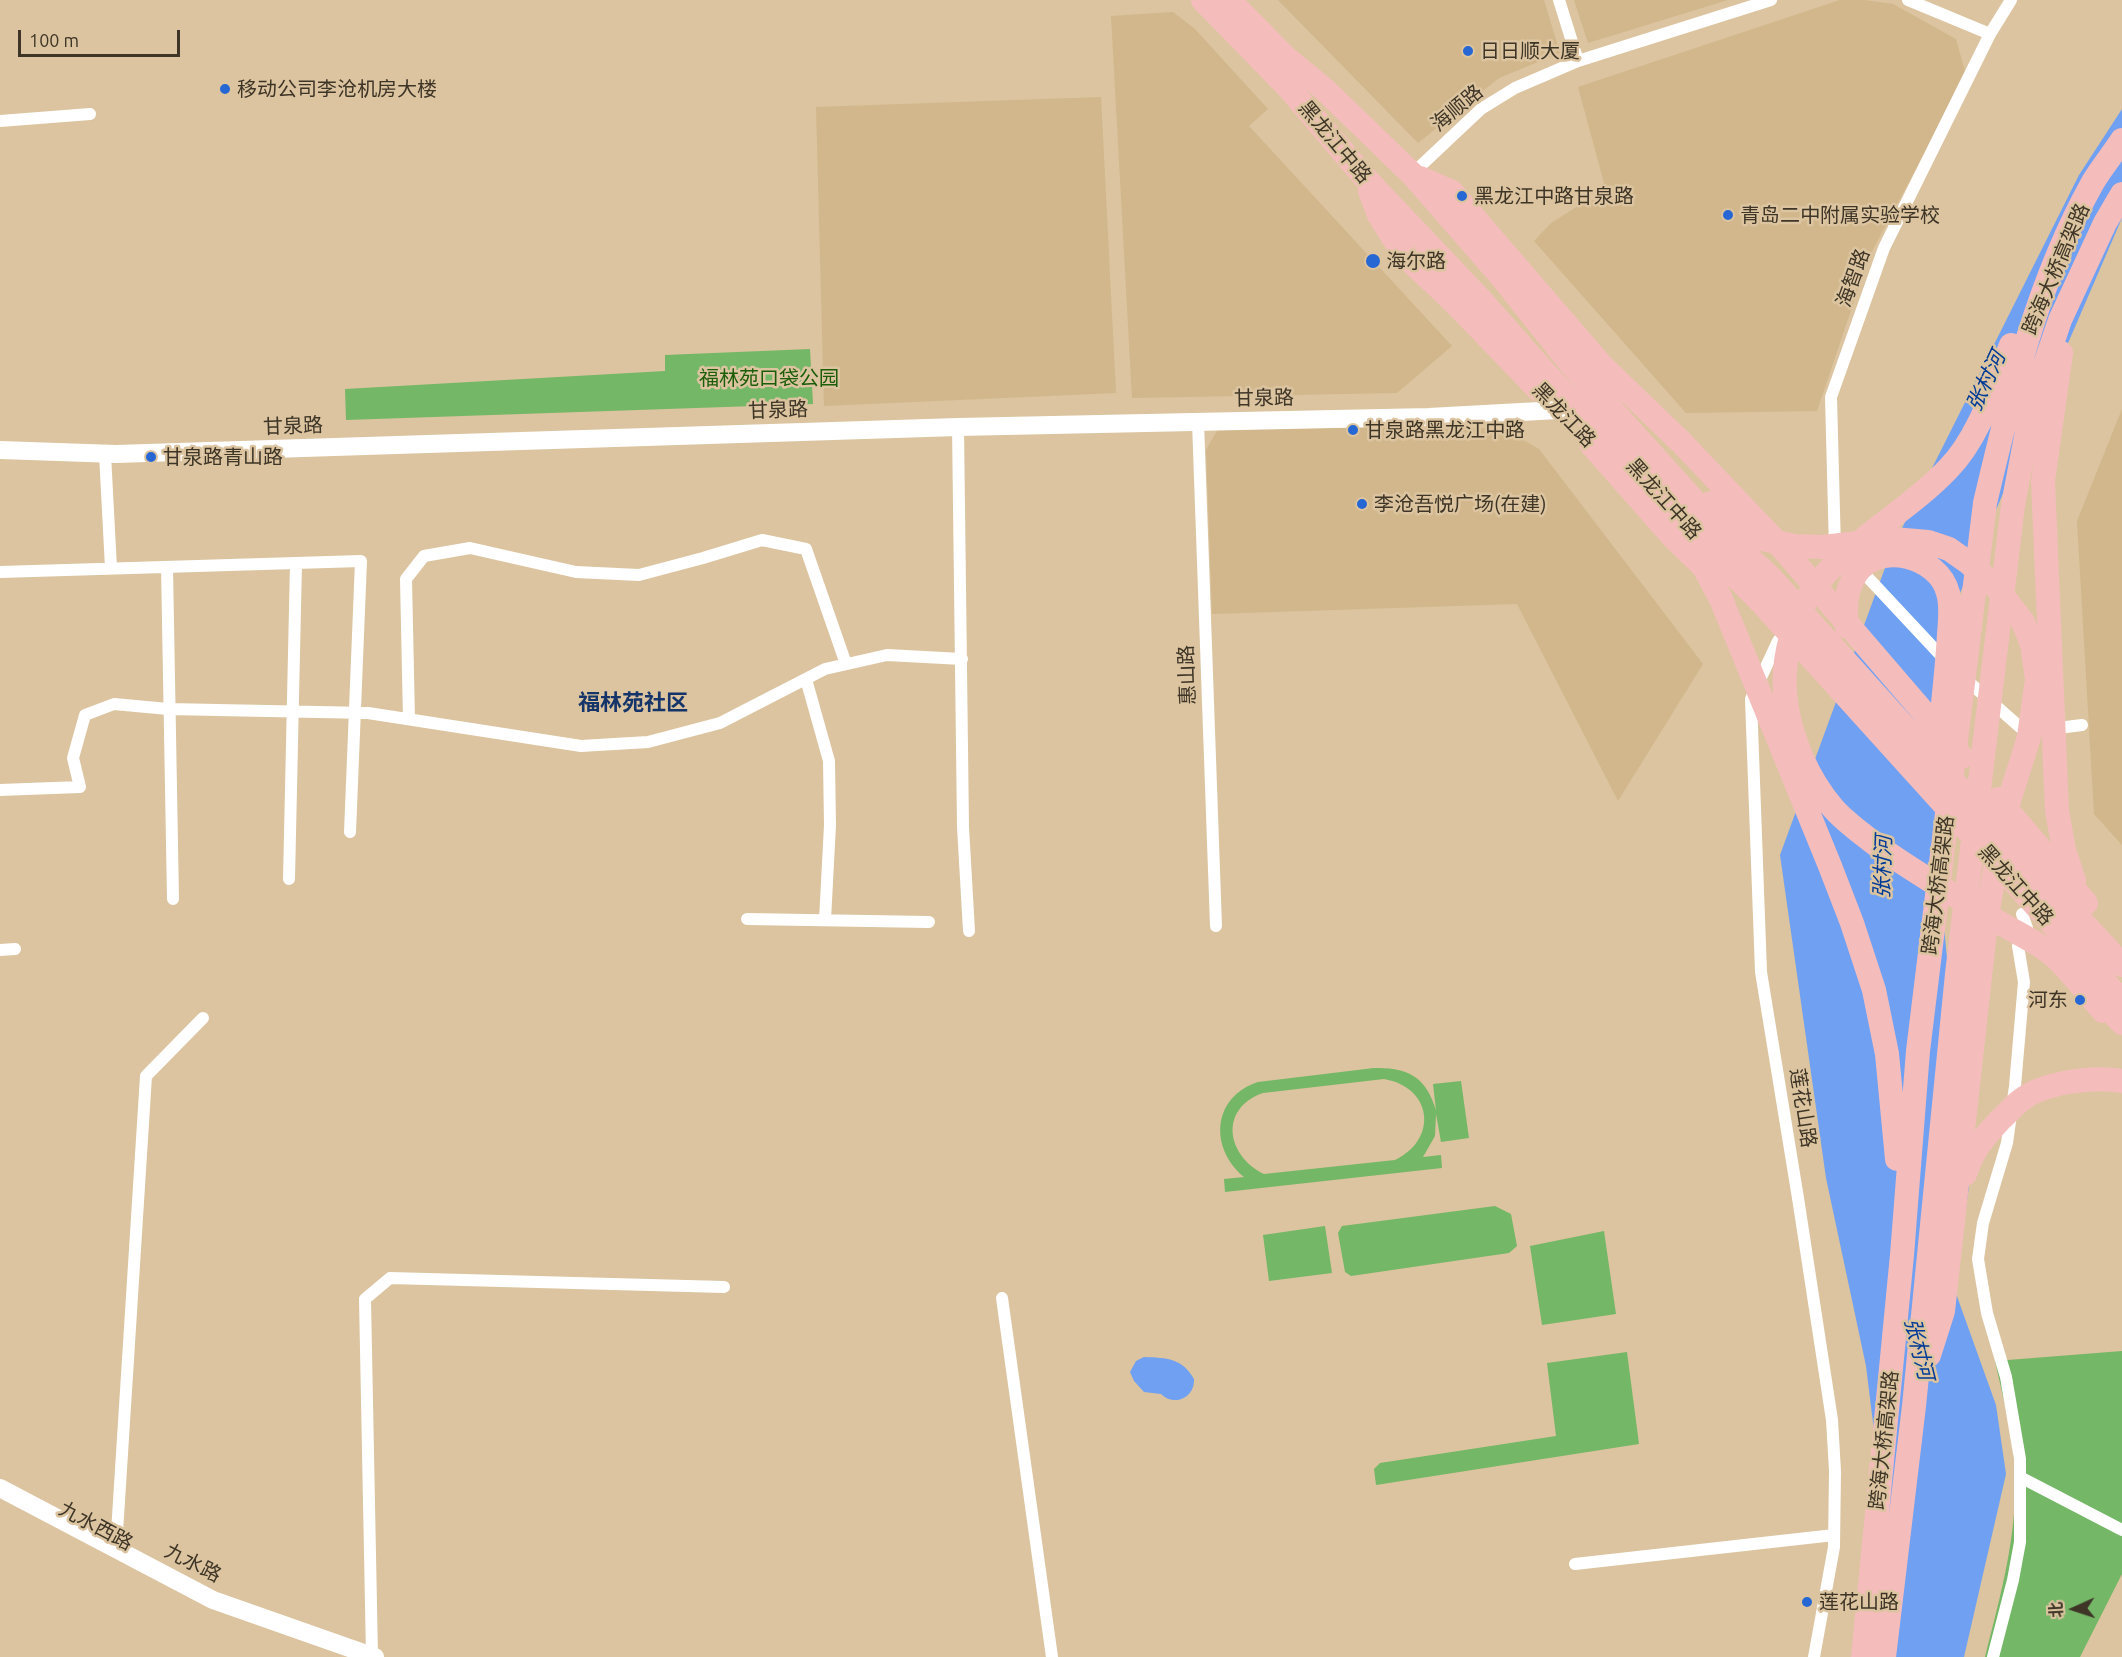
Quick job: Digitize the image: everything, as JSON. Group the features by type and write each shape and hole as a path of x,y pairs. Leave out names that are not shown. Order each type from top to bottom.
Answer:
{"highway":[{"name":"黑龙江中路","path":"1203,0 1288,87 1367,180 1480,299 1716,557 1762,603 2122,1001"},
{"name":"黑龙江中路","path":"1230,0 1285,57 1412,174 1501,276 1570,363 1655,458 1731,542 1770,577 1987,819 2122,964"},
{"path":"2094,181 2122,134"},
{"name":"跨海大桥高架路","path":"1863,1657 1902,1255 1918,1050 1985,503 2028,334 2059,253 2094,181 2122,140"},
{"name":"黑龙江中路","path":"1412,174 1452,192 1603,367 1706,468 1784,550 2122,944"},
{"name":"黑龙江路","path":"1367,180 1379,215 1404,255 1453,301 1603,457 1674,538 1778,641"},
{"name":"跨海大桥高架路","path":"1884,1657 1914,1406 1957,974 2013,505 2033,400 2060,320 2105,223 2122,194"},
{"path":"2059,253 2030,297 1970,441 1950,468 1918,498 1850,549 1820,580 1806,600 1793,630 1783,684 1791,730 1798,748 1814,782 1833,808 1857,831 1909,868 2054,956 2122,1033"},
{"path":"2088,261 2069,319 2061,355 2043,481 2056,811 2073,879 2122,964"},
{"path":"1619,450 1655,504 1702,564 1721,598 1852,923 1874,990 1887,1054 1895,1123 1902,1255"},
{"path":"1655,458 1736,524 1762,539 1795,546 1823,547 1893,539 1928,542 1949,549 1997,588 2023,622 2032,644 2037,680 2029,737 2004,817 1986,922 1943,1311 1914,1406"},
{"path":"1918,1050 1923,918 1936,762 1937,751 1948,659 1951,607 1944,580 1928,564 1896,556 1882,557 1868,562 1857,572 1846,594 1847,633 1860,658 1899,703 1920,730 1933,748 1940,757 1947,766 1987,819"},
{"name":"黑龙江中路","path":"1778,641 1833,698 2002,895 2122,1023"},
{"path":"1955,1211 1966,1170 1980,1140 2021,1099 2048,1087 2065,1083 2108,1078 2122,1081"}],"street":[{"path":"1559,0 1578,61"},
{"name":"海顺路","path":"1412,174 1481,109 1515,88 1578,61 1771,0"},
{"path":"1908,0 1990,34"},
{"name":"海智路","path":"1822,594 1835,554 1831,397 1884,248 1990,34 2011,0"},
{"path":"0,121 90,114"},
{"name":"甘泉路","path":"0,450 105,454 958,427 1429,417 1558,410"},
{"name":"惠山路","path":"1198,422 1216,926"},
{"path":"958,427 963,827 969,931"},
{"path":"105,454 111,568"},
{"path":"409,719 406,579 424,556 470,548 576,572 639,575 762,540 806,549 846,664"},
{"path":"1835,541 1953,668 2021,728 2027,730 2082,725"},
{"path":"0,572 361,561 350,832"},
{"path":"289,879 296,563"},
{"path":"167,567 172,899"},
{"name":"莲花山路","path":"1814,1657 1825,1603 1834,1535 1835,1471 1832,1420 1761,972 1751,699 1778,641 1822,594"},
{"path":"0,790 80,788 74,758 85,715 114,704 168,710 355,713 409,719 581,746 648,742 720,723 825,669 846,664 887,655 962,659"},
{"path":"806,679 829,761 830,825 825,920"},
{"path":"1993,1657 2013,1580 2020,1542 2020,1459 2006,1377 1987,1313 1978,1259 1983,1223 2007,1143 2015,1086 2024,982 2018,946 2027,928 2022,914"},
{"path":"747,919 929,922"},
{"path":"0,950 15,949"},
{"path":"116,1548 146,1076 203,1018"},
{"path":"352,1655 365,1299 390,1278 724,1287"},
{"path":"1002,1298 1052,1657"},
{"path":"2020,1477 2122,1530"},
{"name":"九水路","path":"0,1488 213,1600 352,1655"},
{"name":"九水西路","path":"0,1502 208,1611 352,1655"},
{"path":"1575,1564 1834,1535"}],"shaded area":[{"path":"1278,0 1544,0 1560,53 1499,78 1418,143"},
{"path":"1574,0 1728,0 1588,43"},
{"name":"青岛二中附属实验学校","path":"1840,0 1865,0 1893,4 1956,39 1966,75 1869,257 1817,411 1686,413 1534,241 1551,223 1578,206 1607,194 1578,87"},
{"path":"1173,12 1194,28 1268,109 1249,126 1452,346 1397,393 1132,398 1111,16"},
{"path":"1101,97 1116,393 824,406 816,107"},
{"path":"2122,409 2122,845 2094,814 2077,521"},
{"path":"1219,427 1502,428 1539,449 1703,664 1618,801 1517,604 1212,614 1206,450"}],"green space":[{"name":"福林苑口袋公园","path":"810,349 813,404 346,420 345,389 665,371 665,355"},
{"path":"1386,1068 1414,1076 1427,1089 1436,1110 1433,1084 1461,1081 1469,1138 1441,1142 1436,1114 1435,1136 1423,1157 1441,1155 1442,1168 1225,1192 1224,1179 1244,1177 1225,1152 1221,1138 1224,1111 1231,1099 1243,1089 1258,1082","holes":["1384,1079 1400,1084 1412,1092 1420,1103 1424,1115 1424,1127 1419,1140 1409,1151 1395,1160 1264,1174 1251,1166 1236,1145 1233,1133 1234,1121 1239,1110 1249,1100 1263,1093"]},
{"path":"1495,1206 1511,1214 1517,1246 1509,1253 1351,1276 1345,1272 1338,1233 1342,1226"},
{"path":"1325,1226 1332,1273 1269,1281 1263,1235"},
{"path":"1604,1231 1616,1314 1542,1325 1530,1246"},
{"path":"2122,1351 2122,1574 2080,1657 1985,1657 2006,1567 2015,1498 2013,1446 1995,1361"},
{"path":"1627,1352 1639,1444 1376,1485 1374,1469 1380,1463 1556,1436 1547,1363"}],"water":[{"name":"张村河","path":"2122,109 2122,218 1948,621 1936,844 1969,1187 1954,1288 1996,1405 2006,1474 1964,1657 1853,1657 1884,1512 1866,1366 1826,1178 1780,855 1893,546 2079,175"},
{"path":"1144,1357 1173,1360 1184,1367 1194,1379 1187,1396 1172,1400 1161,1394 1144,1392 1134,1381 1130,1372 1136,1361"}],"place":[{"name":"日日顺大厦","path":"1468,51"},
{"name":"移动公司李沧机房大楼","path":"225,89"},
{"name":"黑龙江中路甘泉路","path":"1462,196"},
{"name":"青岛二中附属实验学校","path":"1728,215"},
{"name":"海尔路","path":"1373,261"},
{"name":"甘泉路黑龙江中路","path":"1353,430"},
{"name":"甘泉路青山路","path":"151,457"},
{"name":"李沧吾悦广场(在建)","path":"1362,504"},
{"name":"河东","path":"2080,1000"},
{"name":"莲花山路","path":"1807,1602"}],"district":[{"name":"福林苑社区","path":"633,703"}]}
